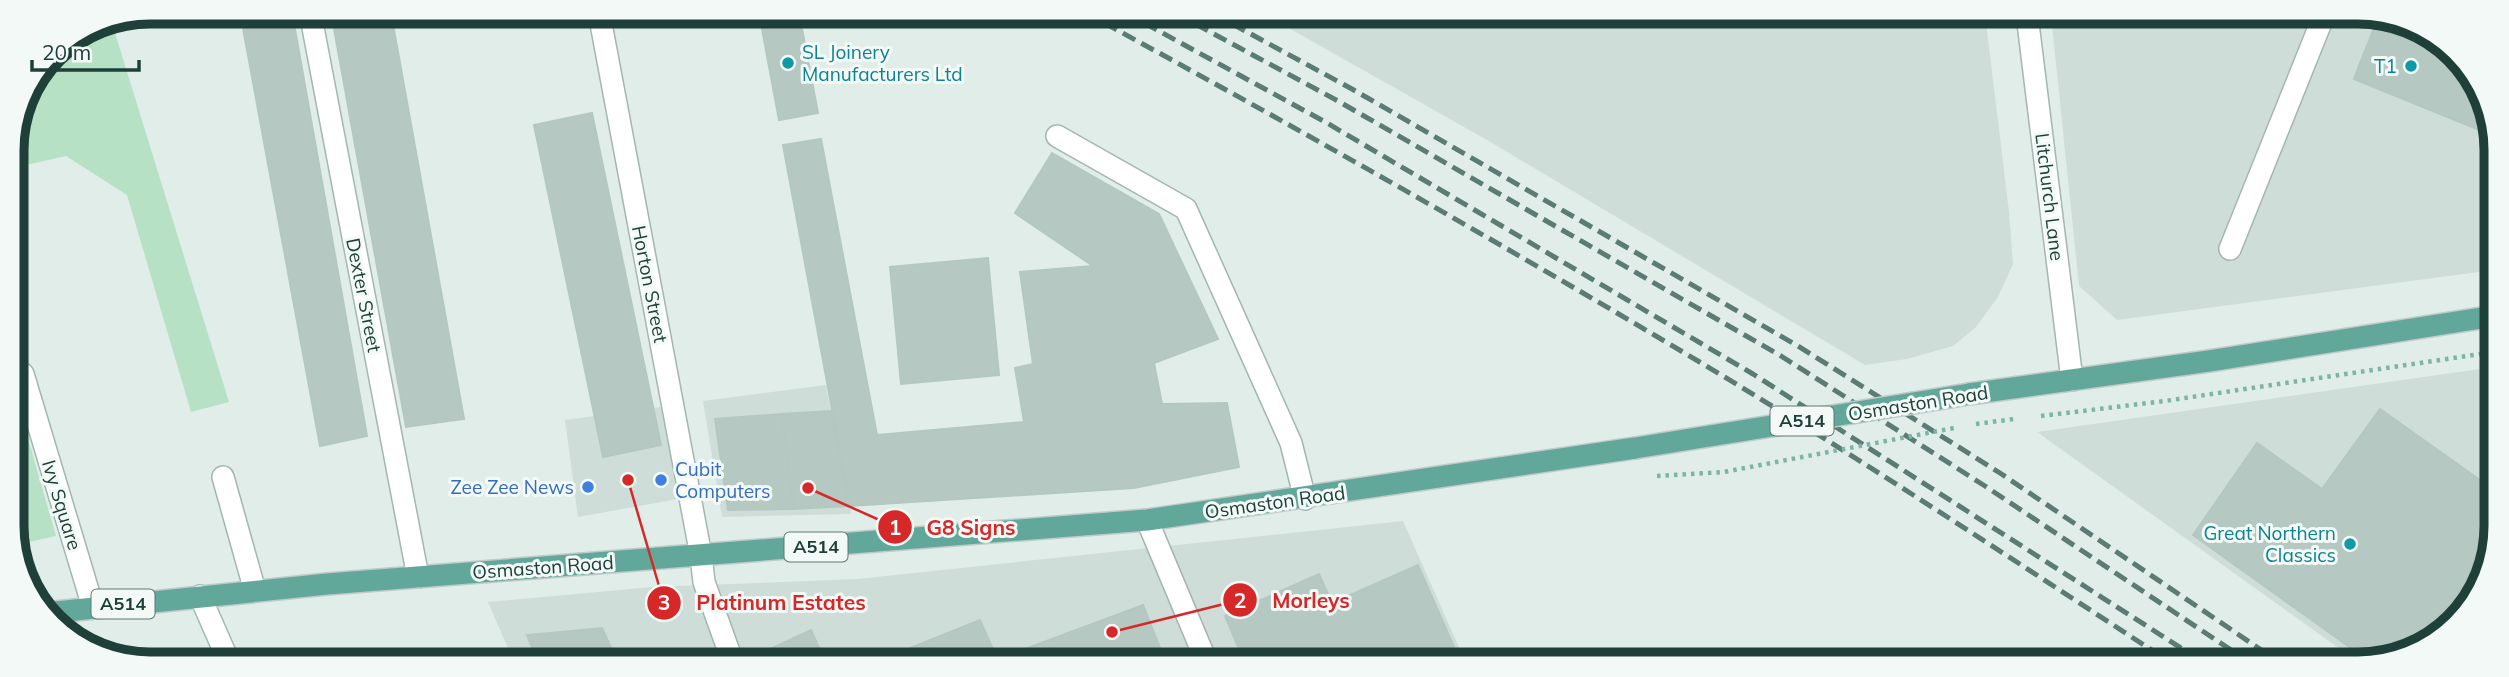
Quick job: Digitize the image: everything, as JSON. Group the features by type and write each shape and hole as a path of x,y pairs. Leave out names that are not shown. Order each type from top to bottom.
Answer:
{"main road":[{"name":"Osmaston Road","path":"57,612 418,577 1147,520 1305,499 1969,394 2209,362 2484,318"}],"street":[{"name":"Litchurch Lane","path":"2028,24 2072,380"},
{"path":"2230,249 2320,24"},
{"name":"Dexter Street","path":"312,25 418,577"},
{"name":"Horton Street","path":"601,25 704,582 729,652"},
{"path":"1057,136 1186,209 1291,443 1305,499"},
{"name":"Ivy Square","path":"24,379 93,607"},
{"path":"223,477 255,591"},
{"path":"1147,520 1202,652"},
{"path":"200,596 225,652"}],"path":[{"path":"1657,476 1724,472 1977,424 2165,401 2484,353"}],"shaded area":[{"path":"1283,24 1986,24 2013,264 1998,297 1976,327 1953,346 1907,359 1865,365 1487,140"},
{"path":"2052,24 2359,24 2383,27 2407,34 2435,50 2459,74 2472,95 2478,110 2484,142 2484,271 2117,320 2079,286"},
{"path":"2484,368 2484,535 2478,567 2459,603 2442,621 2422,636 2383,650 2344,652 2037,432"},
{"path":"826,385 851,514 722,517 703,401"},
{"path":"661,407 678,499 578,517 565,420"},
{"path":"1403,521 1461,652 510,652 488,602 652,587 857,579"}],"green space":[{"path":"114,30 229,402 191,412 127,195 66,156 25,165 27,126 34,102 41,87 61,61 95,37"},
{"path":"24,425 56,536 26,543"}],"building":[{"path":"242,25 294,25 367,436 320,446"},
{"path":"333,25 393,25 464,419 406,427"},
{"name":"SL Joinery Manufacturers Ltd","path":"761,25 801,25 818,113 779,120"},
{"name":"T1","path":"2375,26 2407,34 2435,50 2459,74 2472,95 2483,131 2354,79"},
{"path":"592,113 661,445 603,457 534,125"},
{"path":"821,139 877,435 1024,422 1015,368 1033,364 1020,272 1093,266 1015,213 1052,153 1159,214 1218,339 1154,363 1162,404 1227,403 1239,467 1134,488 850,506 783,145"},
{"path":"988,258 999,375 901,384 890,267"},
{"name":"Great Northern Classics","path":"2380,409 2484,483 2484,535 2478,567 2468,590 2442,621 2407,643 2383,650 2357,652 2193,535 2257,443 2322,489"},
{"path":"831,411 849,506 793,509 782,414"},
{"path":"782,414 793,509 728,510 715,419"},
{"path":"1418,565 1456,652 1240,652 1225,616 1319,574 1332,603"},
{"path":"1143,605 1162,652 1017,652"},
{"path":"980,620 994,652 900,652"},
{"path":"602,628 613,652 534,652 527,635"},
{"path":"811,630 821,652 763,652"}],"railway":[{"path":"1107,25 1406,191 1723,376 1893,482 2155,652"},
{"path":"1147,25 1327,123 1753,374 2187,652"},
{"path":"1196,25 1338,101 1781,356 1985,486 2234,652"},
{"path":"1233,25 1352,89 1798,346 2000,473 2264,652"}],"place":[{"name":"SL Joinery Manufacturers Ltd","path":"788,63"},
{"name":"T1","path":"2411,66"},
{"name":"Platinum Estates","path":"628,480"},
{"name":"Cubit Computers","path":"661,480"},
{"name":"Zee Zee News","path":"588,487"},
{"name":"G8 Signs","path":"808,488"},
{"name":"Great Northern Classics","path":"2350,544"},
{"name":"Morleys","path":"1112,632"}]}
